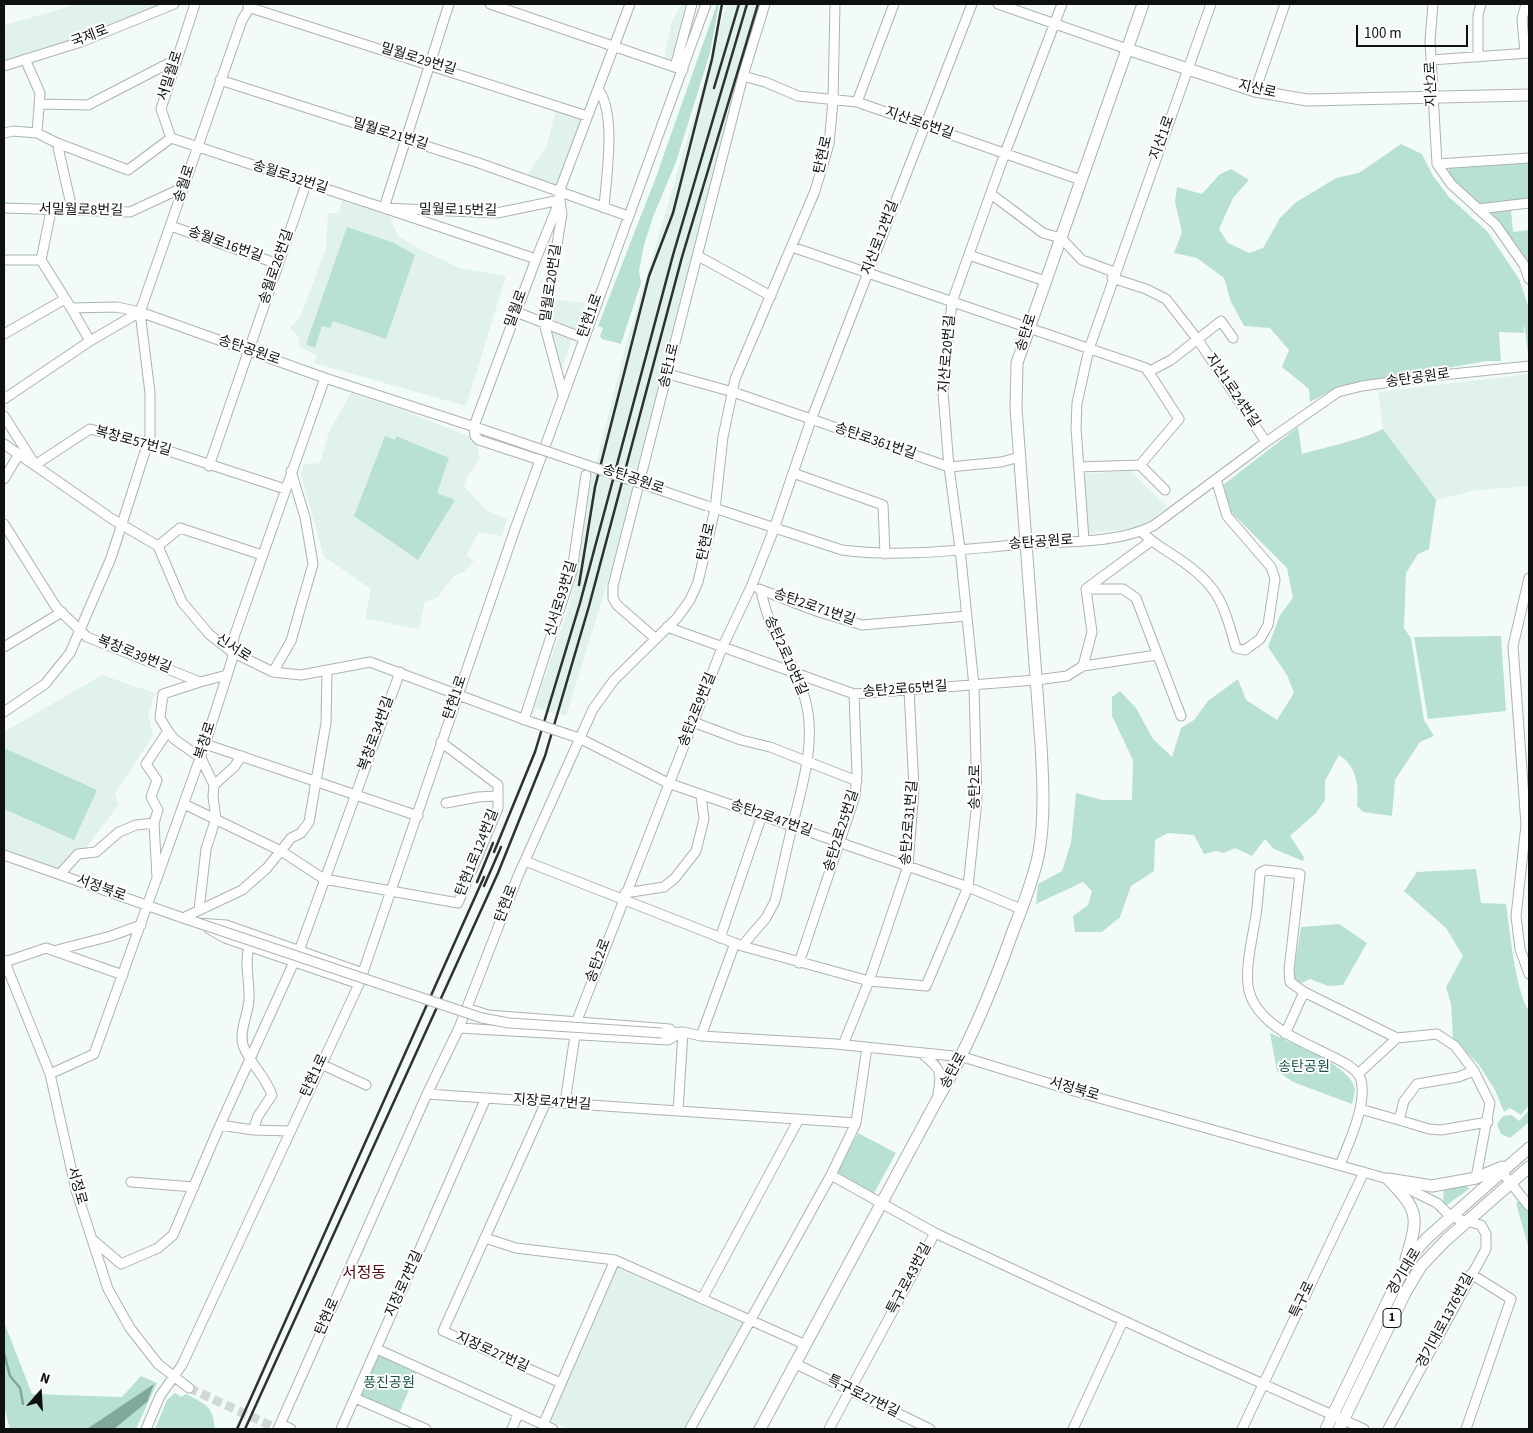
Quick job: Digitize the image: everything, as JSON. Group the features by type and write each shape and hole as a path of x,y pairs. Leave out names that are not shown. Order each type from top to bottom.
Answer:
{"main road":[{"name":"송탄로","path":"760,1429 937,1100 963,1056 994,986 1039,852 1043,800 1036,680 1024,544 1016,408 1017,363 1143,4"},
{"name":"지산로","path":"1127,49 1187,71 1255,91 1316,101 1529,95"},
{"name":"경기대로","path":"1326,1429 1413,1254 1427,1238 1529,1148"},
{"path":"1388,1179 1432,1186 1476,1178 1513,1163"},
{"name":"경기대로","path":"1341,1424 1405,1293 1417,1273 1446,1240 1529,1167"},
{"path":"1388,1179 1409,1201 1416,1218 1404,1269"}],"street":[{"name":"국제로","path":"4,66 81,42 174,4"},
{"name":"서밀월로","path":"171,138 160,109 195,4"},
{"path":"384,208 449,4"},
{"path":"490,4 679,68 692,4"},
{"name":"밀월로","path":"474,426 630,4"},
{"name":"탄현1로","path":"146,1429 160,1396 182,1365 359,984 418,816 457,694 563,394 628,216 679,68 706,4"},
{"name":"송탄1로","path":"656,639 617,605 613,598 613,586 743,76 765,4"},
{"name":"탄현로","path":"278,1429 427,1094 459,1028 525,861 592,709 614,680 656,639 690,600 698,582 732,392 745,352 771,296 815,191 829,144 835,4"},
{"path":"857,102 894,4"},
{"name":"지산로12번길","path":"774,529 811,420 972,4"},
{"name":"지산로","path":"998,4 1127,49"},
{"name":"지산로20번길","path":"960,549 949,467 943,394 952,302 1005,153 1053,23 1062,4"},
{"name":"지산1로","path":"1084,540 1077,403 1089,349 1113,275 1211,4"},
{"path":"1255,91 1285,4"},
{"name":"지산2로","path":"1433,4 1431,60 1437,164 1450,184 1496,225 1524,266 1529,279"},
{"path":"1478,57 1478,16 1481,4"},
{"path":"1431,60 1527,53 1522,19 1526,4"},
{"name":"밀월로29번길","path":"251,5 587,116"},
{"name":"송월로","path":"140,312 220,80 242,20 251,5"},
{"path":"25,59 40,92 37,133"},
{"path":"40,104 88,105 177,59"},
{"path":"743,76 765,82 798,96 832,101"},
{"name":"밀월로21번길","path":"220,80 406,140 559,196"},
{"path":"598,89 603,96 610,135 604,208"},
{"name":"지산로6번길","path":"832,101 842,99 857,102 1081,180"},
{"path":"4,133 13,131 37,133 57,143 128,170 171,138"},
{"name":"송월로32번길","path":"171,138 306,184 384,208"},
{"path":"57,143 72,209"},
{"path":"1437,164 1529,158"},
{"name":"송월로26번길","path":"248,350 306,184"},
{"name":"서밀월로8번길","path":"4,208 51,211 72,209 130,212 184,187"},
{"path":"991,194 1043,233 1061,238 1082,260 1113,275"},
{"path":"559,196 628,216"},
{"name":"밀월로15번길","path":"384,208 497,213 559,196"},
{"name":"밀월로20번길","path":"559,196 562,214 544,323 563,394"},
{"path":"1478,209 1529,203"},
{"name":"밀월로15번길","path":"384,208 536,259"},
{"path":"51,211 41,260 90,341"},
{"name":"송월로16번길","path":"171,226 278,264"},
{"path":"792,247 1147,370 1178,418 1140,465"},
{"path":"969,255 1045,281"},
{"path":"698,256 771,296"},
{"path":"4,260 41,260"},
{"name":"지산1로24번길","path":"1113,275 1166,299 1198,340 1266,442"},
{"path":"4,334 66,299"},
{"name":"송탄공원로","path":"71,308 117,307 140,312 325,378 474,426 774,529 842,550 885,554 1111,538 1141,531 1169,515 1266,442 1338,392 1362,386 1442,375 1529,366"},
{"path":"4,399 90,341 140,312 150,393 148,444 111,558 70,652 45,684 4,712"},
{"path":"516,312 583,338"},
{"path":"1198,340 1221,321 1233,338"},
{"name":"지산1로24번길","path":"1147,370 1171,360 1198,340"},
{"path":"209,466 248,350"},
{"path":"668,374 732,392"},
{"name":"복창로","path":"50,1074 94,1054 206,744 227,675 234,637 291,470 325,378"},
{"name":"송탄로361번길","path":"732,392 949,467 1001,462 1020,457"},
{"path":"4,416 35,464"},
{"path":"474,426 475,436 479,440 540,460"},
{"name":"복창로57번길","path":"35,464 90,429 148,444 209,466 285,489"},
{"path":"4,444 122,525 158,546 180,528 262,555"},
{"path":"4,456 16,452"},
{"path":"4,479 16,452"},
{"path":"1079,467 1140,465 1166,490"},
{"path":"273,672 291,641 313,564 305,517 291,470"},
{"path":"793,473 883,505 885,554"},
{"name":"신서로93번길","path":"528,721 572,571 586,475"},
{"path":"1141,531 1150,541 1197,571 1214,590 1224,606 1236,648 1245,650 1260,639 1268,625 1275,579 1271,567 1227,516 1216,479"},
{"name":"복창로39번길","path":"4,524 56,607 87,637 200,682"},
{"name":"송탄2로9번길","path":"624,897 722,648 751,587 774,529"},
{"path":"1086,588 1150,541"},
{"name":"신서로","path":"158,546 182,602 209,634 232,652 273,672 301,675 370,662 579,738"},
{"name":"송탄2로","path":"525,861 624,897 738,945 869,981 926,986 968,887 977,801 974,686 960,549"},
{"path":"1529,578 1513,646 1525,740 1526,825 1516,916 1520,949 1529,974"},
{"name":"송탄2로71번길","path":"751,587 816,611 862,625 967,616"},
{"path":"1086,588 1123,589 1136,598 1181,716"},
{"path":"1083,666 1092,632 1086,588"},
{"name":"송탄2로19번길","path":"738,945 766,918 775,901 807,762 808,710 797,675 774,636 765,612 762,590"},
{"path":"4,645 62,612"},
{"name":"송탄2로65번길","path":"667,627 854,694 974,686"},
{"path":"974,686 1067,676 1083,666 1157,655"},
{"path":"183,918 212,906 242,890 266,868 291,838 301,833 309,822 326,723 327,670"},
{"name":"복창로34번길","path":"93,1239 121,1264 158,1248 173,1234 299,951 400,672"},
{"name":"복창로39번길","path":"168,730 160,718 163,694 227,675"},
{"name":"송탄2로31번길","path":"869,981 908,866 914,789 909,689"},
{"name":"송탄2로25번길","path":"799,963 855,796 858,781 854,694"},
{"path":"693,722 741,740 770,747 858,781"},
{"path":"157,881 154,822 158,810 151,797 157,780 146,764 168,730 174,739 200,758 214,785 213,797 216,818 206,850 199,910"},
{"name":"송탄2로47번길","path":"579,738 668,784 968,887"},
{"name":"탄현1로124번길","path":"392,890 458,903 498,808 498,785 442,742"},
{"path":"206,744 418,816"},
{"path":"214,785 234,767 242,756"},
{"path":"624,897 664,887 675,878 696,851 704,819 701,795"},
{"name":"탄현1로124번길","path":"446,803 478,797 498,796"},
{"path":"184,804 282,850 324,879 392,890"},
{"path":"720,938 762,815"},
{"path":"60,874 78,854 96,852 119,832 136,825 154,822"},
{"name":"서정북로","path":"4,855 147,906 482,1018 509,1023 662,1033 683,1032 701,1036 843,1045 963,1056 1084,1093 1388,1179 1436,1203 1451,1217 1467,1222"},
{"path":"1340,1165 1360,1109 1361,1080 1358,1074 1341,1061 1285,1034 1259,1012 1249,990 1249,960 1260,874 1266,870 1300,874 1289,970 1290,982 1304,992 1397,1038 1437,1034 1455,1046 1474,1071 1490,1103 1488,1122 1476,1178"},
{"path":"968,887 1021,909"},
{"name":"송탄2로","path":"576,1022 624,897"},
{"path":"198,923 226,925 363,973"},
{"path":"198,923 225,938 359,984"},
{"path":"57,950 111,936 141,925"},
{"path":"701,1036 738,945"},
{"path":"250,946 246,959 249,999 242,1038 244,1047 268,1082 272,1095 258,1116 253,1130"},
{"path":"4,961 46,948 57,950 123,975"},
{"name":"서정로","path":"4,961 50,1074 76,1190 108,1289 116,1307 158,1364 189,1388"},
{"path":"843,1045 869,981"},
{"path":"474,991 477,1002 488,1015"},
{"path":"1285,1034 1304,992"},
{"path":"467,1008 488,1015 664,1027 683,1032"},
{"path":"459,1028 668,1040 683,1032"},
{"path":"678,1111 683,1032"},
{"path":"565,1103 575,1035"},
{"path":"1358,1074 1397,1038"},
{"path":"690,1429 831,1175 856,1123 867,1047"},
{"path":"921,1052 936,1064 942,1077 937,1100"},
{"path":"321,1064 366,1085"},
{"path":"1399,1120 1404,1101 1416,1084 1458,1077 1474,1071"},
{"name":"지장로47번길","path":"427,1094 856,1123"},
{"name":"지장로7번길","path":"341,1429 486,1098"},
{"name":"지장로27번길","path":"546,1102 443,1331 561,1383"},
{"path":"1360,1109 1429,1129 1441,1130 1488,1122"},
{"path":"702,1299 799,1120"},
{"path":"220,1125 253,1130 290,1131"},
{"name":"특구로","path":"1242,1429 1364,1172"},
{"path":"1502,1172 1529,1206"},
{"path":"831,1175 935,1233"},
{"path":"131,1182 194,1187"},
{"name":"경기대로1376번길","path":"1388,1429 1486,1249 1486,1234 1481,1225 1467,1222"},
{"name":"특구로43번길","path":"829,1429 935,1233 1332,1416 1341,1424 1364,1429"},
{"path":"485,1238 516,1248 615,1260 806,1345"},
{"path":"544,1425 615,1260"},
{"path":"1466,1429 1511,1299 1471,1274"},
{"path":"1073,1429 1123,1320"},
{"path":"377,1349 553,1429"},
{"name":"특구로27번길","path":"796,1364 930,1429"},
{"path":"355,1398 426,1429"},
{"path":"512,1429 518,1414"},
{"path":"278,1429 286,1427 291,1429"}],"shaded area":[{"path":"79,4 165,4 79,39 4,62 4,25"},
{"path":"682,4 688,4 672,60 664,58 672,21"},
{"path":"727,4 762,4 710,186 668,362 616,555 566,716 534,708 570,603 589,491 626,345"},
{"path":"556,110 583,119 558,186 527,175 546,148"},
{"path":"342,199 389,215 398,236 417,248 460,268 506,276 466,406 314,363 317,355 299,347 300,339 290,328 301,315 326,248 328,213 339,213"},
{"path":"551,299 586,303 575,332 549,322"},
{"path":"549,329 572,338 561,373"},
{"path":"1529,374 1529,486 1477,490 1436,500 1383,429 1378,392"},
{"path":"351,393 402,410 476,439 480,459 470,472 464,486 486,510 507,519 502,536 479,532 466,555 474,561 464,572 454,576 437,598 425,602 419,629 365,619 371,589 324,557 301,474 303,465 320,463 329,432"},
{"path":"1130,471 1167,506 1151,521 1135,528 1087,534 1084,474"},
{"path":"102,675 155,693 148,714 153,735 115,794 119,804 80,856 61,874 4,852 4,732"},
{"path":"616,1267 745,1324 689,1429 569,1429 550,1421 580,1346"},
{"path":"154,1384 147,1402 114,1429 87,1429"}],"green space":[{"path":"717,4 719,4 710,53 676,162 653,217 644,245 639,271 641,283 621,344 602,339 600,336 603,328 598,326 656,177"},
{"path":"1401,144 1422,154 1433,176 1449,197 1487,231 1519,279 1529,308 1529,362 1524,322 1524,333 1499,332 1501,361 1488,361 1340,386 1310,402 1309,389 1282,367 1289,350 1270,328 1244,326 1231,302 1224,278 1197,258 1174,253 1182,232 1175,202 1177,187 1202,194 1219,175 1231,169 1249,180 1233,198 1219,229 1228,243 1249,253 1263,248 1280,218 1295,203 1336,178 1359,173"},
{"path":"1529,161 1529,201 1476,206 1451,179 1448,167"},
{"path":"1511,210 1513,232 1529,230 1529,276 1483,213"},
{"path":"347,227 394,243 415,255 386,339 333,321 330,328 322,326 315,348 306,344"},
{"path":"1298,427 1302,454 1354,440 1383,429 1436,500 1429,549 1418,554 1406,573 1404,628 1411,638 1424,720 1434,736 1420,742 1395,780 1392,816 1363,812 1357,806 1356,778 1350,765 1339,755 1325,781 1325,800 1316,813 1290,836 1304,857 1303,861 1274,849 1265,839 1252,856 1235,848 1224,853 1217,851 1204,854 1194,835 1168,833 1155,840 1154,871 1131,886 1120,917 1102,932 1075,932 1073,916 1088,905 1092,891 1083,882 1036,904 1038,884 1062,871 1071,843 1076,793 1102,800 1132,800 1133,760 1112,716 1112,697 1120,691 1136,708 1153,739 1172,757 1181,728 1194,720 1208,701 1238,679 1246,700 1277,720 1294,693 1287,675 1268,647 1280,615 1293,598 1287,568 1231,512 1223,485"},
{"path":"385,436 395,440 396,436 449,458 437,493 455,500 418,560 354,516"},
{"path":"1501,636 1506,711 1428,719 1414,637"},
{"path":"4,748 97,790 74,840 4,809"},
{"path":"1476,869 1481,903 1506,904 1511,944 1520,989 1529,1011 1529,1105 1521,1115 1510,1108 1504,1112 1495,1090 1479,1065 1453,1038 1451,1004 1446,987 1463,956 1446,928 1404,891 1417,872"},
{"path":"1339,924 1367,943 1343,985 1328,986 1310,979 1300,984 1293,976 1301,927"},
{"name":"송탄공원","path":"1270,1033 1332,1063 1343,1072 1351,1080 1355,1089 1352,1104 1293,1082 1277,1071"},
{"path":"1529,1110 1529,1122 1510,1138 1501,1134 1497,1124 1503,1116 1512,1115 1519,1121"},
{"path":"858,1133 896,1153 873,1195 836,1174"},
{"path":"1467,1186 1469,1189 1447,1205 1443,1203 1444,1188"},
{"path":"1529,1194 1529,1249 1516,1203"},
{"path":"4,1322 32,1394 122,1397 141,1376 157,1383 136,1429 10,1429 4,1407"},
{"name":"풍진공원","path":"379,1354 417,1371 399,1413 360,1396"},
{"path":"175,1393 181,1397 186,1394 203,1403 210,1410 215,1429 155,1429 167,1400"}],"waterway":[{"path":"4,1353 10,1376 20,1388 23,1404"}],"tunnel":[{"path":"189,1388 278,1429"}],"railway":[{"path":"579,585 595,487 649,276 673,213 712,59 722,4"},
{"path":"714,88 739,4"},
{"path":"494,852 535,752 580,603 673,255 747,4"},
{"path":"245,1429 498,873 545,756 589,606 682,257 758,4"},
{"path":"477,882 493,843"},
{"path":"484,886 501,847"},
{"path":"237,1429 484,877"}],"district":[{"name":"서정동","path":"364,1274"}]}
